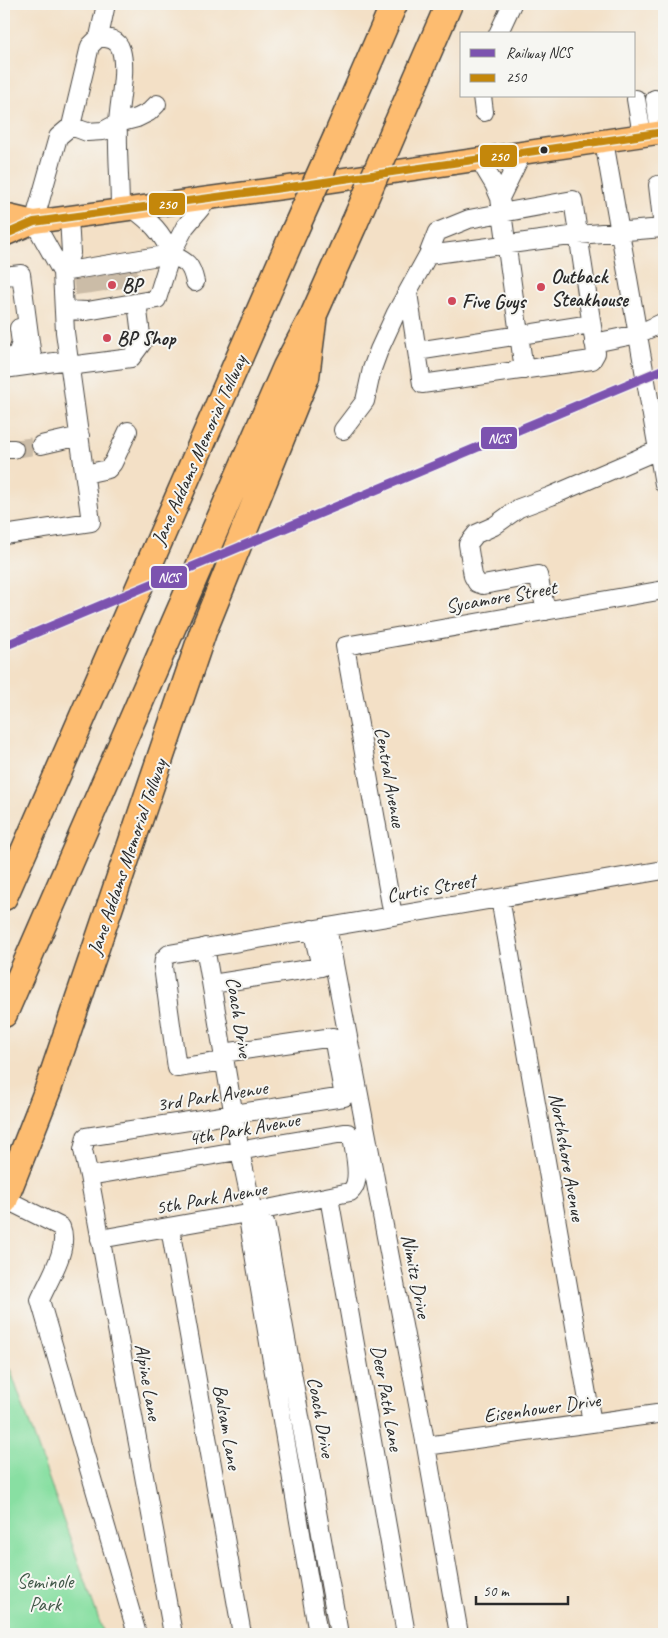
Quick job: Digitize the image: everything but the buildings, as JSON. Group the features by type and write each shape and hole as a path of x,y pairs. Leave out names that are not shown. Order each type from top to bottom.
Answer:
{"highway":[{"name":"Jane Addams Memorial Tollway","path":"4,897 394,4"},
{"name":"Jane Addams Memorial Tollway","path":"4,1014 286,367 314,314 449,4"},
{"name":"Jane Addams Memorial Tollway","path":"4,1200 48,1089 203,632 306,377 314,314"}],"main road":[{"path":"4,235 34,222 656,133"},
{"path":"4,215 34,222"}],"street":[{"path":"4,535 91,522 69,363 62,272 34,222 58,137 71,126 90,46 99,37 105,4"},
{"path":"499,32 512,4"},
{"path":"99,37 109,38 116,42 120,49 122,68 118,123 126,209 155,227 166,242 171,254 186,262 192,269 195,282"},
{"path":"636,99 656,133"},
{"path":"655,99 656,133"},
{"path":"71,126 87,132 103,131 118,123"},
{"path":"604,141 638,334 657,402 658,450 664,484"},
{"path":"502,205 522,153"},
{"path":"479,159 494,184 502,205 524,370"},
{"path":"428,255 620,231 663,233 658,185 664,184"},
{"path":"64,310 157,299 171,254 185,227 210,197"},
{"path":"343,430 365,401 378,350 408,292 428,255 437,232 502,205 573,200 596,353 592,360 422,384 408,292"},
{"path":"62,272 71,253 69,217"},
{"path":"62,272 128,265 171,254"},
{"path":"4,358 8,359 17,354 21,343 7,276 21,274 34,365"},
{"path":"4,369 131,358 142,344 112,303"},
{"path":"594,343 638,334 664,322"},
{"path":"417,350 591,324"},
{"path":"4,347 11,345 21,338"},
{"path":"85,474 108,469 113,463 128,432"},
{"path":"41,445 80,436"},
{"path":"546,610 538,575 483,585 477,583 473,576 468,544 476,534 494,526 519,508 658,450"},
{"name":"Sycamore Street","path":"345,646 664,590"},
{"name":"Central Avenue","path":"345,646 393,916"},
{"name":"Curtis Street","path":"224,1057 177,1068 163,962 169,954 664,870"},
{"name":"Northshore Avenue","path":"500,898 592,1423"},
{"path":"212,984 320,967 320,928"},
{"name":"Nimitz Drive","path":"320,928 426,1446 459,1634"},
{"name":"Coach Drive","path":"206,947 233,1113 253,1212 249,1224 318,1634"},
{"name":"3rd Park Avenue","path":"86,1137 344,1097 333,1037 224,1057"},
{"name":"4th Park Avenue","path":"89,1176 348,1134 352,1137 358,1180 355,1189 350,1192 329,1197"},
{"name":"Alpine Lane","path":"86,1137 83,1150 173,1634"},
{"name":"5th Park Avenue","path":"100,1239 170,1228 329,1197"},
{"name":"Deer Path Lane","path":"329,1197 406,1634"},
{"path":"4,1200 61,1227 64,1235 64,1246 40,1300 137,1634"},
{"name":"Coach Drive","path":"253,1212 265,1222 339,1634"},
{"name":"Balsam Lane","path":"170,1228 242,1634"},
{"name":"Eisenhower Drive","path":"426,1446 664,1413"}],"green space":[{"name":"Seminole Park","path":"10,1369 104,1634 4,1634 4,1370"}],"tunnel":[{"path":"128,269 132,295"},
{"path":"110,272 115,297"},
{"path":"96,274 100,300"},
{"path":"82,276 85,302"},
{"path":"14,449 41,445"}],"rail line":[{"name":"NCS","path":"4,646 664,369"}],"transit line":[{"name":"250","path":"4,235 34,222 304,185 664,132"}],"place":[{"name":"BP","path":"112,285"},
{"name":"Outback Steakhouse","path":"541,287"},
{"name":"Five Guys","path":"452,301"},
{"name":"BP Shop","path":"107,338"}]}
